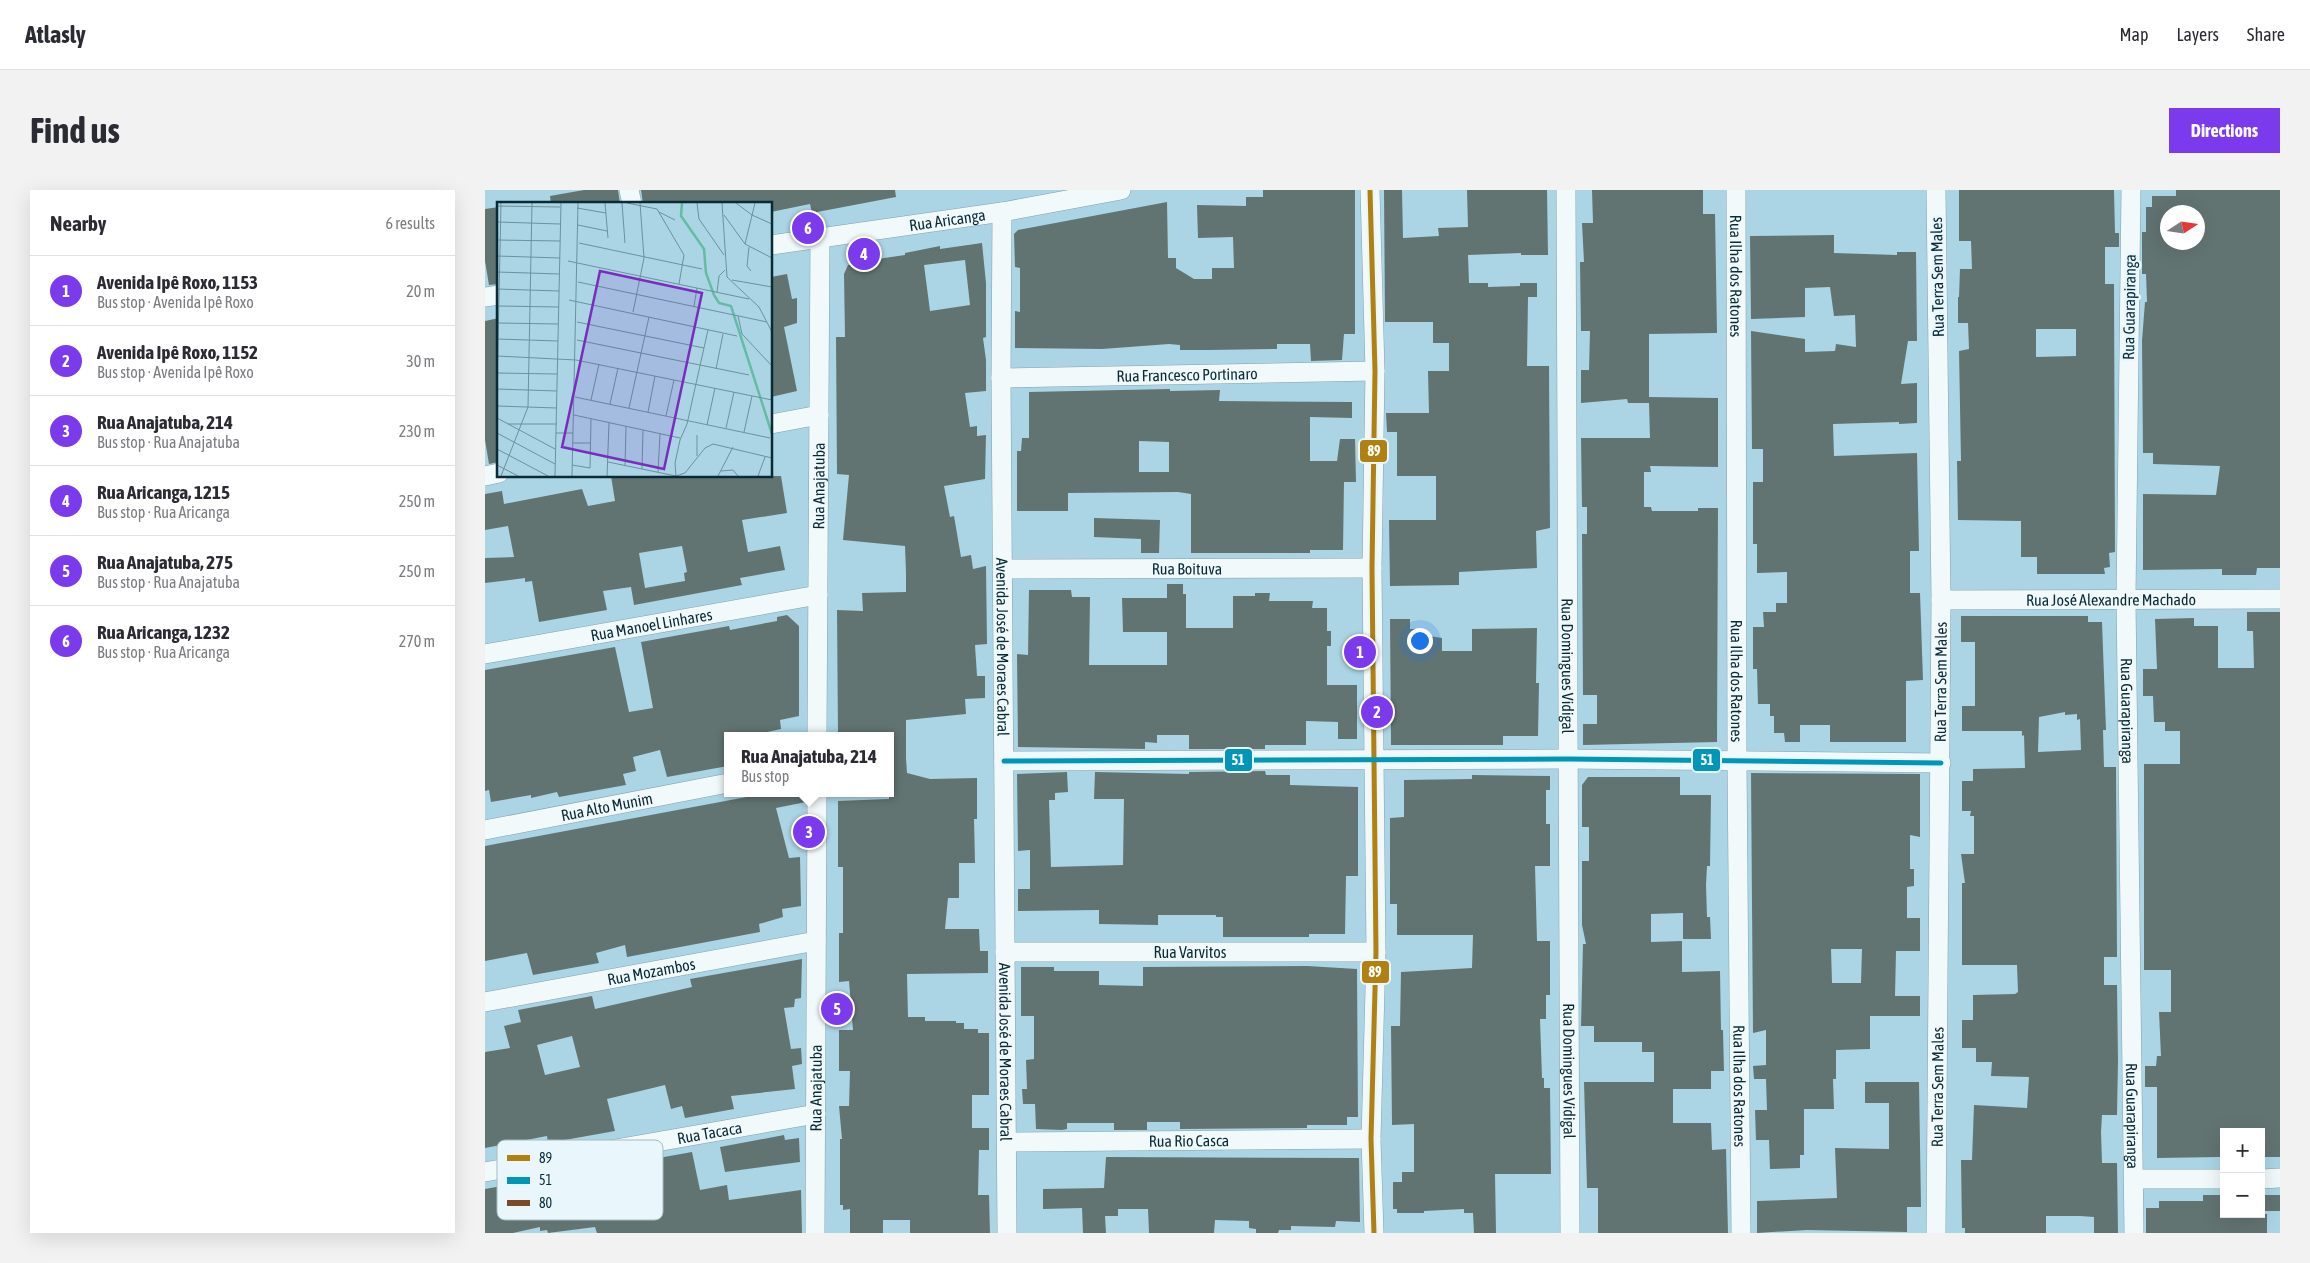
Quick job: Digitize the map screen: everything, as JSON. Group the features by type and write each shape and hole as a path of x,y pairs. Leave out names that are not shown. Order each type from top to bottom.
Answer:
{"street":[{"name":"Rua Aricanga","path":"773,244 1002,212 1121,190"},
{"path":"1370,190 1375,371 1372,568 1376,952 1371,1140 1374,1233"},
{"name":"Rua Domingues Vidigal","path":"1566,190 1570,1233"},
{"name":"Rua Ilha dos Ratones","path":"1736,190 1737,760 1741,1233"},
{"name":"Rua Terra Sem Males","path":"1936,190 1941,600 1936,1233"},
{"name":"Rua Guarapiranga","path":"2131,190 2126,599 2135,1233"},
{"name":"Avenida José de Moraes Cabral","path":"1002,212 1001,378 1007,1233"},
{"name":"Rua Anajatuba","path":"817,732 820,236"},
{"name":"Rua Francesco Portinaro","path":"1001,378 1375,371"},
{"path":"773,424 819,416"},
{"name":"Rua Boituva","path":"1002,569 1372,568"},
{"name":"Rua Manoel Linhares","path":"485,654 818,595"},
{"name":"Rua José Alexandre Machado","path":"1941,600 2280,599"},
{"path":"1004,761 1568,759 1941,763"},
{"name":"Rua Alto Munim","path":"485,830 724,784"},
{"name":"Rua Anajatuba","path":"815,1233 817,797"},
{"name":"Rua Mozambos","path":"485,1002 817,941"},
{"name":"Rua Varvitos","path":"1005,952 1376,952"},
{"name":"Rua Tacaca","path":"663,1141 816,1114"},
{"name":"Rua Rio Casca","path":"1007,1142 1371,1140"},
{"path":"2265,1179 2280,1178"},
{"path":"2134,1179 2220,1179"}],"building":[{"path":"584,190 618,190 620,202 551,202 550,196"},
{"path":"641,190 895,190 896,197 812,213 810,204 773,212 773,202 643,202"},
{"path":"1263,190 1355,190 1355,334 1344,334 1342,360 1311,361 1310,344 1277,344 1277,349 1209,350 1180,350 1180,345 1169,344 1102,349 1015,348 1015,311 1020,312 1020,268 1015,267 1014,234 1018,230 1167,202 1168,258 1176,258 1176,268 1194,279 1212,279 1212,268 1234,268 1233,237 1198,238 1197,205 1246,206 1246,197 1263,197"},
{"path":"1384,190 1402,190 1403,238 1439,236 1438,228 1468,227 1467,190 1547,190 1548,255 1521,255 1521,253 1468,255 1469,283 1488,283 1488,287 1520,286 1520,283 1537,283 1537,297 1528,297 1527,366 1549,366 1550,528 1536,531 1537,568 1459,572 1459,585 1390,586 1389,520 1436,520 1436,476 1397,476 1397,432 1387,432 1386,413 1429,413 1428,371 1449,371 1449,343 1433,343 1433,322 1385,322"},
{"path":"1592,190 1703,190 1703,214 1715,214 1717,333 1649,334 1649,397 1718,398 1718,467 1650,466 1651,472 1644,472 1644,507 1651,507 1652,511 1698,511 1698,508 1718,508 1717,742 1583,745 1583,724 1597,724 1597,695 1583,695 1582,534 1587,534 1587,507 1582,507 1581,438 1650,438 1649,403 1628,403 1627,399 1581,403 1581,370 1589,370 1590,331 1581,331 1580,262 1584,262 1582,223 1593,223"},
{"path":"1959,190 2114,190 2115,233 2119,233 2119,247 2105,247 2105,284 2114,284 2115,552 2109,553 2110,567 2104,568 2105,574 2037,574 2037,557 2021,557 2021,521 1958,520 1957,461 1961,461 1959,351 1969,349 1968,323 1958,323 1958,297 1960,269 1972,269 1971,241 1959,241","holes":["2036,329 2076,329 2076,356 2036,357"]},
{"path":"2176,190 2280,190 2280,568 2257,568 2256,575 2222,575 2222,569 2143,570 2143,494 2216,495 2220,466 2153,464 2153,453 2143,453 2142,341 2145,302 2147,302 2146,274 2142,274 2142,232 2146,232 2146,207 2152,207 2152,196 2176,196"},
{"path":"497,207 497,284 489,285 485,261 485,209"},
{"path":"1834,235 1834,253 1897,255 1897,252 1916,252 1917,341 1908,341 1901,384 1917,383 1917,423 1833,424 1834,456 1917,453 1919,551 1910,551 1910,593 1920,593 1923,680 1906,681 1906,742 1830,742 1830,725 1800,725 1800,742 1785,742 1784,733 1774,733 1774,716 1770,716 1770,704 1758,704 1757,669 1753,669 1753,627 1764,627 1763,612 1776,612 1776,603 1787,603 1787,572 1757,573 1757,544 1753,544 1753,482 1763,482 1763,449 1752,449 1751,331 1805,339 1805,352 1835,351 1836,344 1856,347 1855,315 1834,316 1830,287 1805,288 1805,317 1751,319 1750,236"},
{"path":"982,243 986,283 986,337 983,338 986,360 986,391 965,393 970,427 977,426 977,436 986,435 985,479 944,486 950,517 954,516 961,557 971,555 973,569 986,566 987,644 975,645 977,676 985,676 985,698 965,699 966,714 906,720 906,758 907,773 930,779 977,778 977,819 974,819 975,863 959,863 959,898 948,898 945,929 979,929 980,951 988,951 988,973 907,974 908,1017 925,1017 925,1021 956,1021 956,1023 964,1023 964,1029 978,1029 978,1033 989,1033 989,1095 972,1095 972,1128 989,1128 989,1150 979,1150 978,1195 989,1195 990,1233 910,1233 910,1220 883,1220 883,1233 850,1233 850,1209 843,1210 843,1205 840,1205 840,1139 842,1139 839,1106 849,1106 850,1071 839,1071 839,1030 853,1030 849,981 839,982 839,933 843,933 843,867 838,867 838,801 889,799 889,797 894,797 894,732 838,732 837,610 863,611 862,593 906,592 906,573 905,546 843,540 849,475 837,474 836,337 845,337 844,274 848,265 905,255 905,253 940,246 940,249","holes":["965,260 970,305 930,311 924,265"]},
{"path":"787,274 792,299 797,298 797,323 784,327 797,391 773,397 773,277"},
{"path":"497,318 497,462 489,464 485,440 485,321"},
{"path":"1170,389 1170,391 1220,390 1219,401 1352,402 1352,418 1310,417 1310,461 1337,461 1340,439 1355,439 1356,482 1344,482 1343,550 1310,550 1310,553 1191,553 1191,494 1178,492 1068,493 1068,511 1017,511 1017,451 1021,451 1022,438 1029,438 1029,392","holes":["1139,441 1169,442 1169,472 1139,472"]},
{"path":"773,476 781,476 787,513 742,520 748,552 780,546 785,570 740,578 742,585 634,605 631,587 603,591 607,610 539,622 532,581 525,582 525,578 485,583 485,558 514,557 508,526 485,530 485,494 502,491 504,504 582,489 588,506 615,501 611,478 773,478","holes":["682,546 687,572 684,573 685,581 645,588 639,553"]},
{"path":"1094,518 1160,520 1159,553 1141,553 1141,539 1094,537"},
{"path":"1167,584 1183,584 1183,594 1186,594 1186,628 1233,628 1233,596 1255,596 1255,593 1270,593 1269,601 1313,601 1312,608 1327,608 1327,631 1331,631 1331,646 1327,646 1327,685 1357,685 1357,739 1338,739 1338,722 1306,721 1306,745 1265,745 1265,749 1189,749 1189,735 1157,735 1157,743 1145,742 1145,749 1018,747 1017,654 1028,655 1029,590 1071,590 1072,597 1090,597 1089,665 1167,665 1167,632 1123,632 1122,598 1167,598"},
{"path":"2247,612 2280,612 2280,1157 2265,1157 2265,1128 2220,1128 2220,1157 2157,1158 2157,1087 2145,1087 2145,1066 2156,1066 2157,1056 2161,1056 2159,1012 2171,1012 2171,970 2144,970 2144,764 2180,764 2180,731 2165,731 2165,722 2154,722 2153,696 2143,696 2143,669 2157,669 2155,619 2194,618 2194,626 2218,626 2218,668 2254,668 2253,631 2247,631"},
{"path":"787,615 799,626 799,716 780,720 781,729 767,732 724,732 724,767 667,777 660,750 633,757 636,771 623,774 626,785 559,797 557,792 531,798 531,795 491,802 489,790 485,791 485,670 615,647 629,712 653,708 641,642 729,626 730,630 777,621 777,617"},
{"path":"1961,616 2088,616 2088,622 2102,622 2106,730 2103,730 2104,767 2116,767 2117,957 2104,957 2104,985 2117,985 2118,1060 2117,1115 2102,1115 2101,1132 2102,1163 2117,1163 2118,1233 2094,1233 2094,1217 2080,1216 2046,1216 2046,1233 1965,1233 1965,1228 1962,1228 1961,1160 1972,1160 1974,1105 2027,1108 2029,1077 1991,1076 1992,1062 1976,1062 1976,1048 1962,1048 1962,1020 1973,1020 1973,995 2015,994 2018,992 2017,965 1962,965 1962,883 1965,883 1961,854 1974,854 1974,816 1970,816 1971,811 1962,811 1962,781 1973,781 1973,769 2025,768 2024,735 2022,736 2022,731 1962,731 1962,706 1975,706 1975,642 1961,642","holes":["2065,712 2065,715 2077,714 2077,720 2080,719 2081,750 2038,752 2039,717"]},
{"path":"1390,619 1410,619 1410,629 1415,629 1416,634 1442,638 1442,651 1472,651 1472,629 1537,628 1536,683 1539,683 1538,736 1503,736 1503,745 1391,745"},
{"path":"1265,771 1266,775 1290,775 1290,785 1358,787 1358,876 1346,876 1345,934 1309,934 1309,937 1223,937 1223,917 1216,917 1216,915 1158,915 1158,925 1099,924 1099,910 1018,911 1018,889 1030,889 1030,850 1018,851 1017,774 1067,772 1068,792 1055,793 1055,800 1049,800 1051,867 1123,865 1124,799 1094,799 1095,772 1189,774 1189,772"},
{"path":"1751,773 1920,774 1920,837 1910,835 1910,869 1914,869 1914,886 1907,887 1907,918 1920,918 1920,951 1896,951 1895,996 1920,996 1920,1016 1870,1016 1870,1049 1836,1050 1836,1079 1833,1079 1834,1109 1804,1109 1804,1155 1800,1155 1800,1168 1770,1169 1769,1140 1756,1140 1755,1110 1767,1110 1766,1079 1754,1079 1753,1066 1766,1065 1766,1030 1753,1033","holes":["1831,949 1862,949 1861,983 1832,983"]},
{"path":"1472,775 1550,776 1550,790 1546,790 1546,824 1550,824 1550,866 1535,866 1537,941 1550,941 1550,995 1546,995 1546,1019 1540,1019 1542,1078 1544,1078 1544,1088 1550,1088 1551,1174 1495,1174 1496,1233 1474,1233 1473,1213 1464,1213 1464,1209 1424,1211 1424,1213 1397,1213 1397,1209 1393,1209 1393,1182 1402,1182 1402,1172 1414,1172 1414,1124 1392,1125 1391,1026 1400,1026 1401,972 1472,968 1473,935 1397,935 1397,904 1390,904 1390,818 1404,817 1404,780 1472,779"},
{"path":"1588,777 1680,777 1680,795 1711,795 1710,866 1707,866 1706,885 1707,917 1710,917 1711,939 1683,939 1683,913 1651,914 1651,942 1682,941 1682,972 1720,971 1724,1071 1711,1071 1711,1089 1673,1089 1673,1123 1711,1123 1712,1150 1726,1149 1728,1233 1598,1233 1598,1188 1587,1188 1584,1082 1654,1082 1654,1052 1642,1052 1642,1042 1594,1042 1594,1026 1581,1026 1583,944 1586,944 1582,925 1582,861 1589,861 1589,827 1582,827 1582,785"},
{"path":"747,797 806,797 806,802 776,808 789,858 800,857 801,906 782,909 783,917 759,924 760,932 627,957 625,945 596,953 599,963 533,975 527,953 485,961 485,846"},
{"path":"802,959 801,998 795,999 794,1007 784,1008 791,1049 801,1048 802,1064 792,1066 795,1089 731,1096 734,1109 685,1118 682,1106 671,1109 665,1085 607,1099 615,1131 565,1140 548,1140 547,1136 526,1140 497,1140 497,1146 485,1148 485,1052 510,1048 504,1026 521,1022 518,1010 592,996 595,1009 692,987 690,979","holes":["572,1036 580,1067 545,1075 537,1045"]},
{"path":"1307,966 1357,969 1358,1117 1347,1117 1347,1125 1307,1125 1307,1128 1180,1129 1180,1122 1147,1122 1147,1130 1114,1130 1114,1123 1067,1123 1067,1129 1062,1130 1036,1129 1035,1104 1023,1104 1022,1089 1027,1089 1026,1060 1034,1059 1034,1016 1021,1016 1021,967 1054,967 1054,971 1099,971 1099,985 1143,986 1143,967"},
{"path":"1865,1082 1919,1082 1921,1207 1907,1207 1907,1232 1807,1230 1757,1233 1757,1201 1837,1198 1835,1148 1889,1149 1889,1103 1865,1103"},
{"path":"784,1135 785,1140 799,1138 800,1162 725,1172 720,1147"},
{"path":"692,1152 700,1190 727,1185 729,1200 801,1190 802,1233 597,1233 595,1227 548,1233 547,1230 540,1231 540,1227 513,1233 485,1233 485,1189 497,1187 497,1220 663,1220 663,1157"},
{"path":"1106,1157 1359,1158 1360,1222 1336,1221 1335,1227 1291,1226 1291,1230 1279,1230 1278,1233 1256,1233 1256,1229 1249,1228 1249,1221 1215,1220 1214,1233 1149,1233 1148,1209 1118,1209 1118,1216 1105,1216 1106,1233 1083,1233 1082,1208 1043,1209 1043,1189 1104,1188"},
{"path":"2203,1195 2220,1195 2220,1218 2265,1218 2265,1214 2267,1214 2267,1233 2146,1233 2146,1208 2159,1208 2159,1201 2203,1201"},
{"path":"2265,1195 2280,1195 2280,1211 2265,1211"}],"transit line":[{"name":"89","path":"1370,190 1375,371 1372,568 1376,952 1371,1139 1374,1233"},
{"name":"51","path":"1004,761 1568,759 1941,763"}],"place":[{"name":"Rua Aricanga, 1232","path":"808,228"},
{"name":"Rua Aricanga, 1215","path":"864,254"},
{"name":"Avenida Ipê Roxo, 1153","path":"1360,652"},
{"name":"Avenida Ipê Roxo, 1152","path":"1377,712"},
{"name":"Rua Anajatuba, 214","path":"809,832"},
{"name":"Rua Anajatuba, 275","path":"837,1009"}]}
